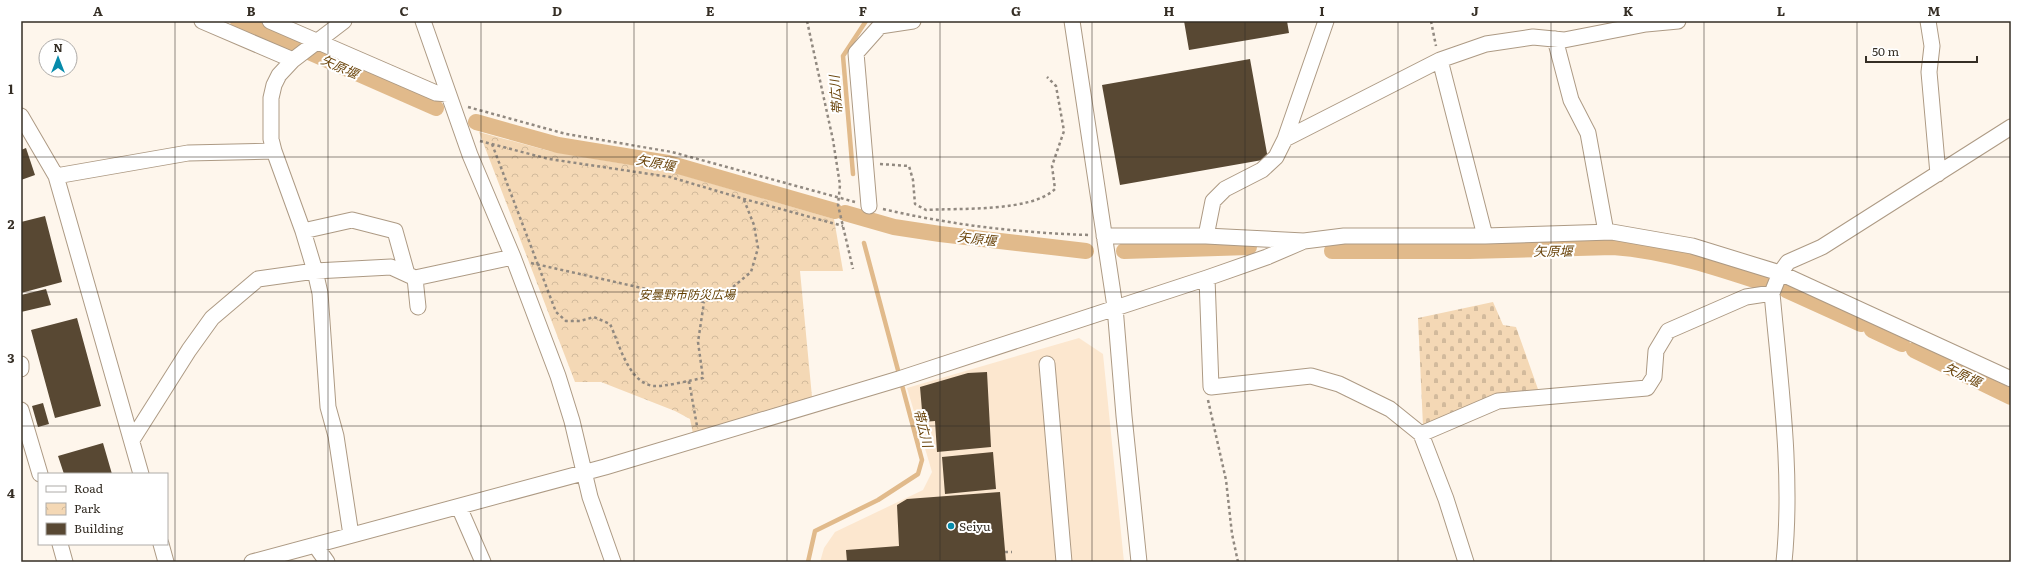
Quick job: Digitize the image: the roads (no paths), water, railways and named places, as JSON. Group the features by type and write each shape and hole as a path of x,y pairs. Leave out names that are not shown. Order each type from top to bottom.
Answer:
{"street":[{"path":"202,21 293,60"},
{"path":"270,21 451,100"},
{"path":"344,21 293,60 279,75 274,85 271,98 271,139 274,151 304,231 316,271 320,293 328,407 336,436 352,535"},
{"path":"423,21 470,155 520,260 572,421 590,497 613,562"},
{"path":"869,206 867,164 856,53 880,26 913,21"},
{"path":"1072,21 1115,307 1124,416 1139,562"},
{"path":"1206,236 1213,201 1225,189 1262,170 1276,157 1285,139 1326,21"},
{"path":"1285,139 1440,60 1486,44 1533,37 1564,40 1646,24 1678,21"},
{"path":"1928,21 1932,46 1929,72 1938,174"},
{"path":"1555,39 1571,100 1588,134 1606,232"},
{"path":"1440,60 1485,236"},
{"path":"21,116 56,176 141,473"},
{"path":"1784,562 1787,532 1786,448 1772,293 1780,273 1788,262 1822,247 2011,127"},
{"path":"56,176 188,153 274,151"},
{"path":"304,231 352,220 395,231 411,276 418,307"},
{"path":"1104,236 1206,236 1304,240 1344,236 1485,236 1606,232 1692,246 1780,273 2011,379"},
{"path":"254,562 584,473 899,379 1207,278 1267,257 1304,240"},
{"path":"132,440 189,350 212,318 258,279 316,271 391,267 411,276 520,260"},
{"path":"1207,278 1211,387 1311,376 1339,384 1390,409 1421,434 1446,499 1466,562"},
{"path":"1421,434 1498,401 1647,388 1654,377 1656,351 1668,331 1746,297 1772,293"},
{"path":"21,364 21,369"},
{"path":"1047,364 1064,562"},
{"path":"21,410 40,473"},
{"path":"459,507 483,562"},
{"path":"60,545 65,562"},
{"path":"161,545 166,562"},
{"path":"315,545 327,562"}],"waterway":[{"name":"矢原堰","path":"238,21 300,47"},
{"name":"帯広川","path":"853,174 843,56 866,21"},
{"name":"矢原堰","path":"311,53 436,108"},
{"name":"矢原堰","path":"476,122 558,145 668,163 835,211"},
{"name":"矢原堰","path":"845,213 894,227 940,234 1086,251"},
{"name":"帯広川","path":"808,562 815,531 878,500 918,474 922,460 864,243"},
{"name":"矢原堰","path":"1124,251 1249,247"},
{"name":"矢原堰","path":"1332,251 1469,251 1613,247 1673,256 1769,285"},
{"name":"矢原堰","path":"1786,290 1861,324"},
{"name":"矢原堰","path":"1872,330 1902,344"},
{"name":"矢原堰","path":"1914,350 2011,397"}],"place":[{"name":"Seiyu","path":"951,526"}],"park label":[{"name":"安曇野市防災広場","path":"687,294"}]}
